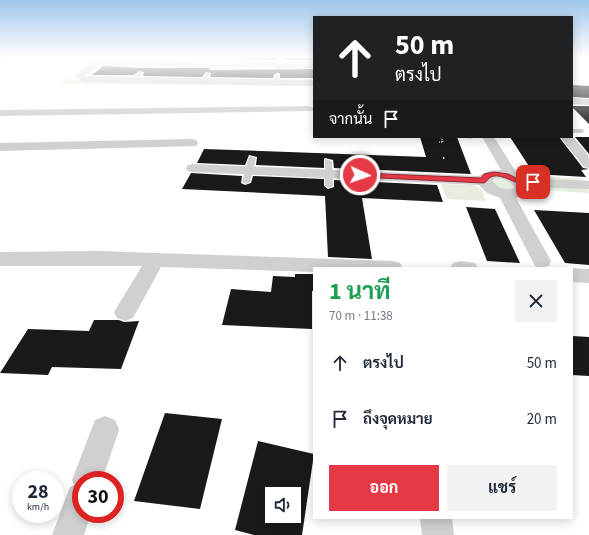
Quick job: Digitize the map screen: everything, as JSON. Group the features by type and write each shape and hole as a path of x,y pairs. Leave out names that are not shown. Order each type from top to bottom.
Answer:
{"street":[{"path":"0,113 308,109"},
{"path":"489,138 514,186 542,261"},
{"path":"567,138 589,164"},
{"path":"0,147 192,143"},
{"path":"193,168 484,181 491,189 514,186 589,186"},
{"path":"514,186 589,197"},
{"path":"3,263 99,258 363,267"},
{"path":"125,312 155,260"},
{"path":"573,275 589,276"},
{"path":"90,471 105,430"},
{"path":"436,519 438,535"},
{"path":"68,535 72,523"}],"lane":[{"path":"573,131 582,131"}],"path":[{"path":"440,142 443,142 441,138"}],"shaded area":[{"path":"62,82 161,82 313,86 60,84"},
{"path":"525,175 583,179 588,182 527,179 524,177"},
{"path":"496,178 510,181 514,187 501,189 494,186 492,180"},
{"path":"441,184 474,185 481,189 486,201 447,199"},
{"path":"534,185 588,189 589,193 537,190 533,188"}],"building":[{"path":"573,85 589,86 589,98 573,97"},
{"path":"573,106 589,106 589,124 573,108"},
{"path":"575,137 589,137 589,154"},
{"path":"420,138 457,138 471,174 334,168 333,160 325,158 324,168 256,165 257,157 249,155 245,165 197,163 204,149 426,157"},
{"path":"511,138 560,138 583,168 589,169 581,170 586,177 534,174"},
{"path":"191,173 242,176 241,183 245,185 251,183 253,176 324,179 324,186 328,189 334,187 334,180 437,185 443,202 362,198 372,259 328,257 325,196 182,189"},
{"path":"466,207 495,209 520,263 487,261"},
{"path":"534,210 589,213 589,265 565,263"},
{"path":"295,274 313,274 312,329 222,325 231,289 271,292 273,276 295,277"},
{"path":"94,320 119,320 124,322 139,321 121,369 52,367 48,375 0,373 28,329 89,331"},
{"path":"573,336 589,337 589,376 573,375"},
{"path":"165,413 222,419 200,509 134,501"},
{"path":"258,441 313,454 302,535 254,535 235,530"}],"route":[{"path":"360,175 484,181 484,178 490,174 501,174 512,177 519,182 533,182"}]}
